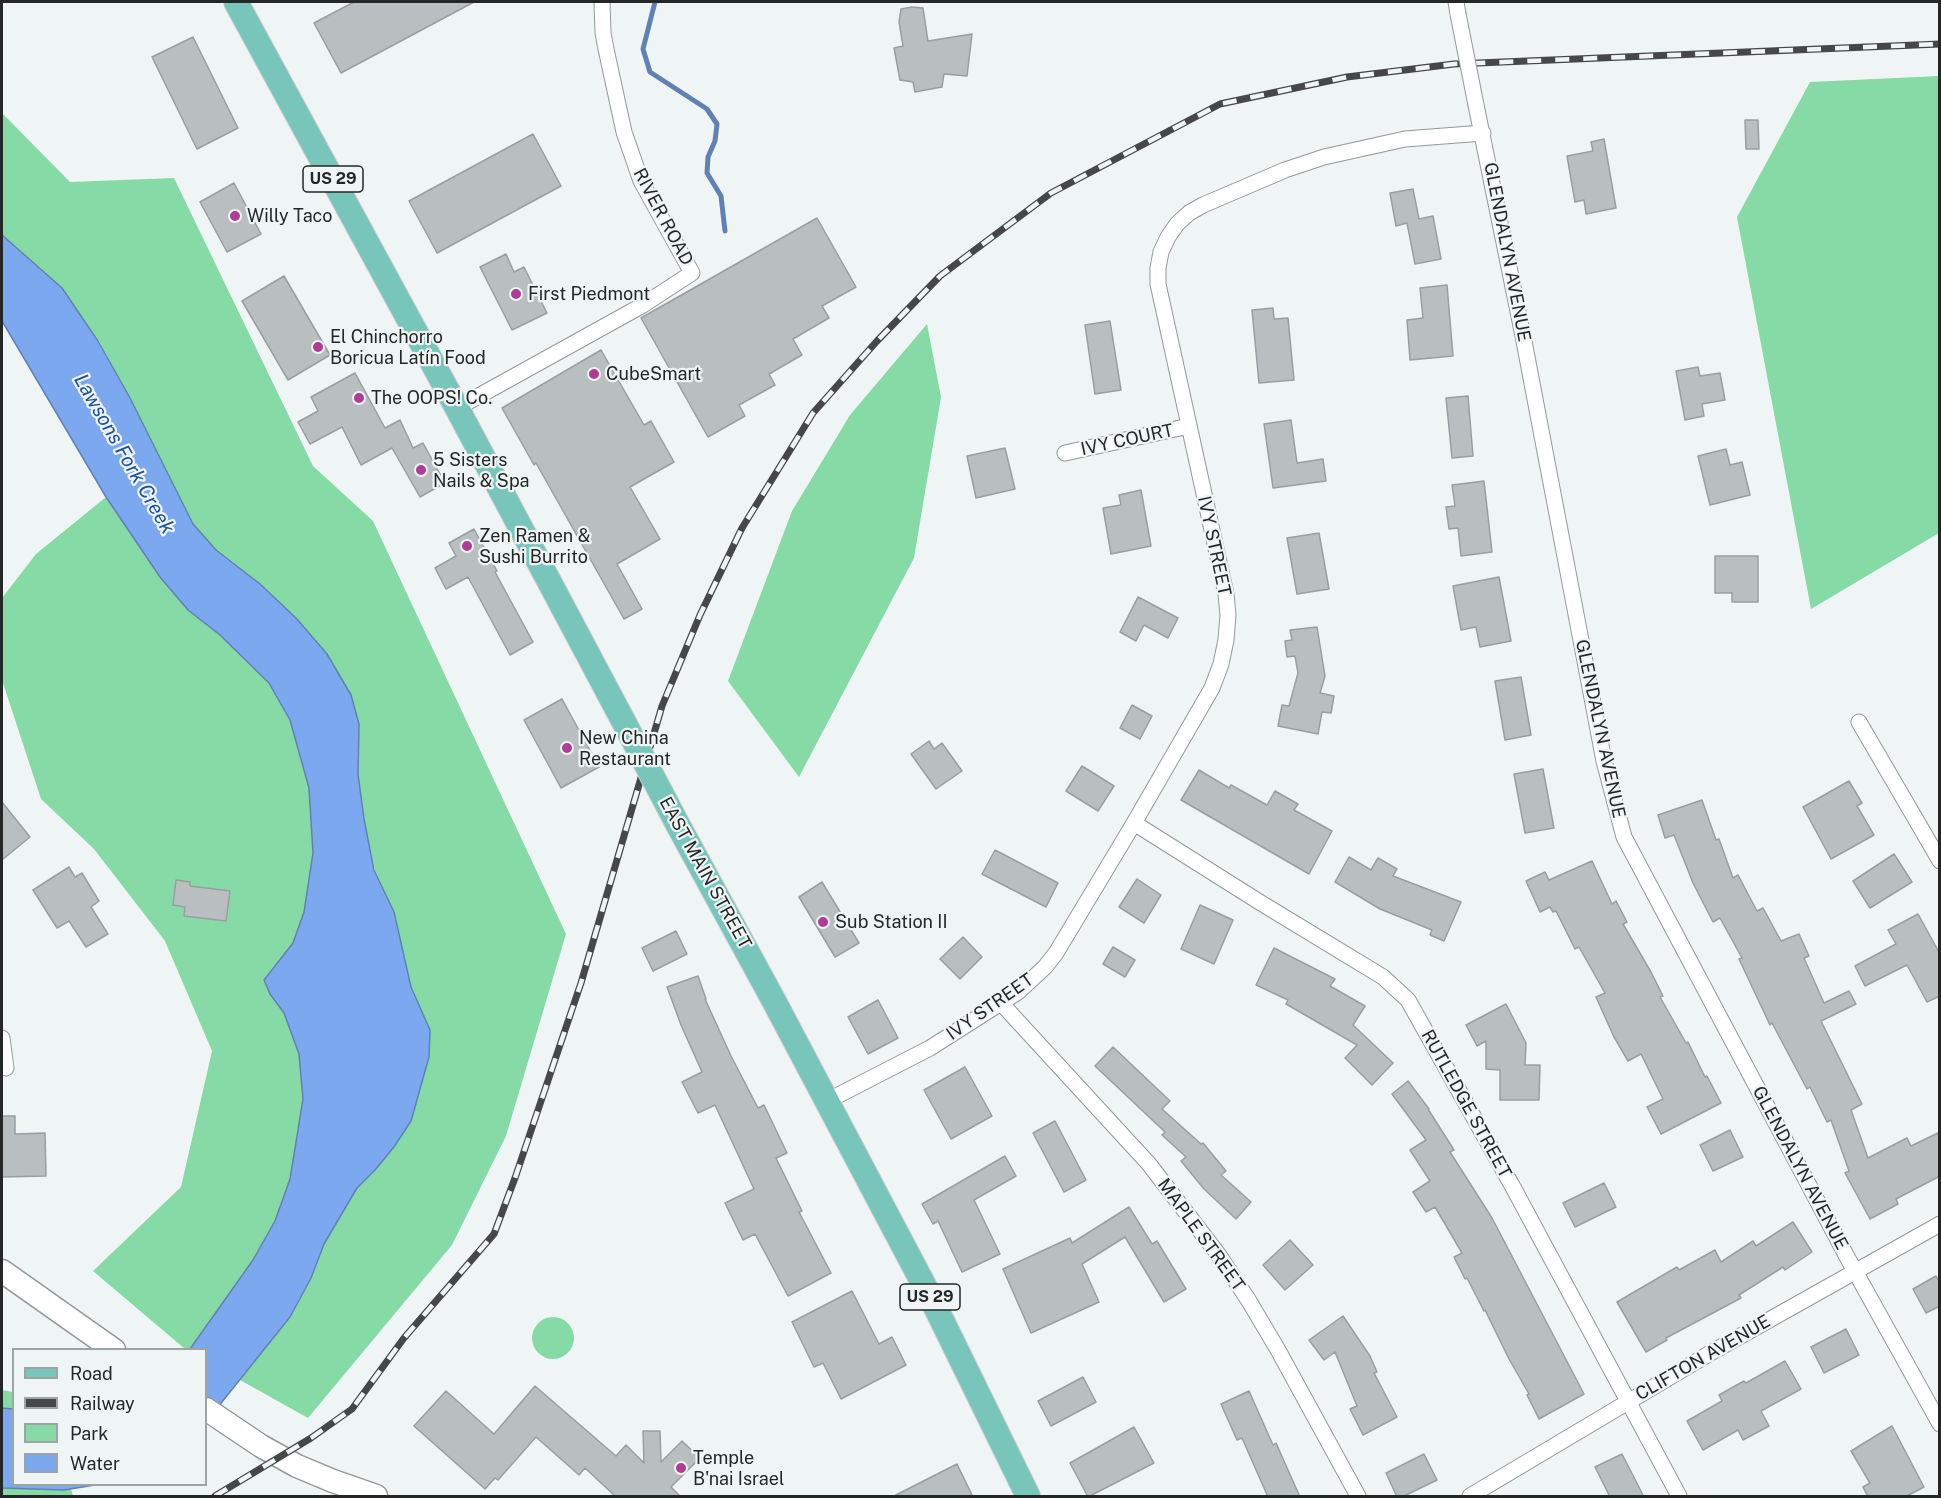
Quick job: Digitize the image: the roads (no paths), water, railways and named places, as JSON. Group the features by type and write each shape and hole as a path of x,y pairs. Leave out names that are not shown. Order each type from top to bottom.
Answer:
{"main road":[{"name":"EAST MAIN STREET","path":"236,2 457,408 827,1101 934,1304 1028,1497"}],"street":[{"name":"RIVER ROAD","path":"457,408 643,305 692,273 641,181 624,132 604,41 602,2"},
{"name":"GLENDALYN AVENUE","path":"1457,8 1526,347 1604,761 1624,837 1856,1272 1940,1424"},
{"name":"IVY STREET","path":"827,1101 930,1048 1002,1003 1032,981 1056,953 1212,688 1221,664 1226,640 1228,615 1226,590 1158,284 1161,252 1167,237 1189,213 1203,205 1285,170 1324,157 1364,146 1405,139 1483,133"},
{"name":"IVY COURT","path":"1065,453 1189,426"},
{"path":"1859,722 1940,861"},
{"name":"RUTLEDGE STREET","path":"1134,823 1383,977 1408,1000 1514,1189 1679,1497"},
{"name":"MAPLE STREET","path":"1002,1003 1149,1164 1218,1254 1278,1350 1358,1497"},
{"path":"2,1038 6,1068"},
{"name":"CLIFTON AVENUE","path":"1470,1497 1712,1352 1940,1224"},
{"path":"2,1271 105,1344"},
{"path":"207,1410 261,1446 297,1466 376,1497"}],"water":[{"name":"Lawsons Fork Creek","path":"2,235 62,288 98,341 130,398 193,524 216,550 260,584 296,618 327,654 351,695 359,724 358,774 374,870 394,912 411,987 430,1030 429,1057 411,1121 394,1147 357,1188 324,1244 311,1278 290,1317 207,1421 207,1348 191,1348 253,1260 275,1221 290,1179 303,1099 299,1054 284,1013 270,994 264,980 293,943 304,912 313,853 309,788 290,720 269,683 220,635 188,610 160,577 106,497 2,321"},
{"path":"2,1408 12,1409 12,1486 89,1486 64,1490 2,1488"}],"waterway":[{"path":"655,2 643,49 650,72 707,109 717,124 715,141 708,157 707,173 721,196 725,231"}],"railway":[{"path":"215,1496 311,1438 352,1409 404,1338 494,1234 581,983 662,706 700,615 742,528 813,413 877,341 940,276 1051,193 1220,104 1347,77 1454,64 1940,44"}],"place":[{"name":"Willy Taco","path":"235,216"},
{"name":"First Piedmont","path":"516,294"},
{"name":"El Chinchorro Boricua Latín Food","path":"318,347"},
{"name":"CubeSmart","path":"594,374"},
{"name":"The OOPS! Co.","path":"359,398"},
{"name":"5 Sisters Nails & Spa","path":"421,470"},
{"name":"Zen Ramen & Sushi Burrito","path":"467,546"},
{"name":"New China Restaurant","path":"567,748"},
{"name":"Sub Station II","path":"823,922"},
{"name":"Temple B'nai Israel","path":"681,1468"}]}
